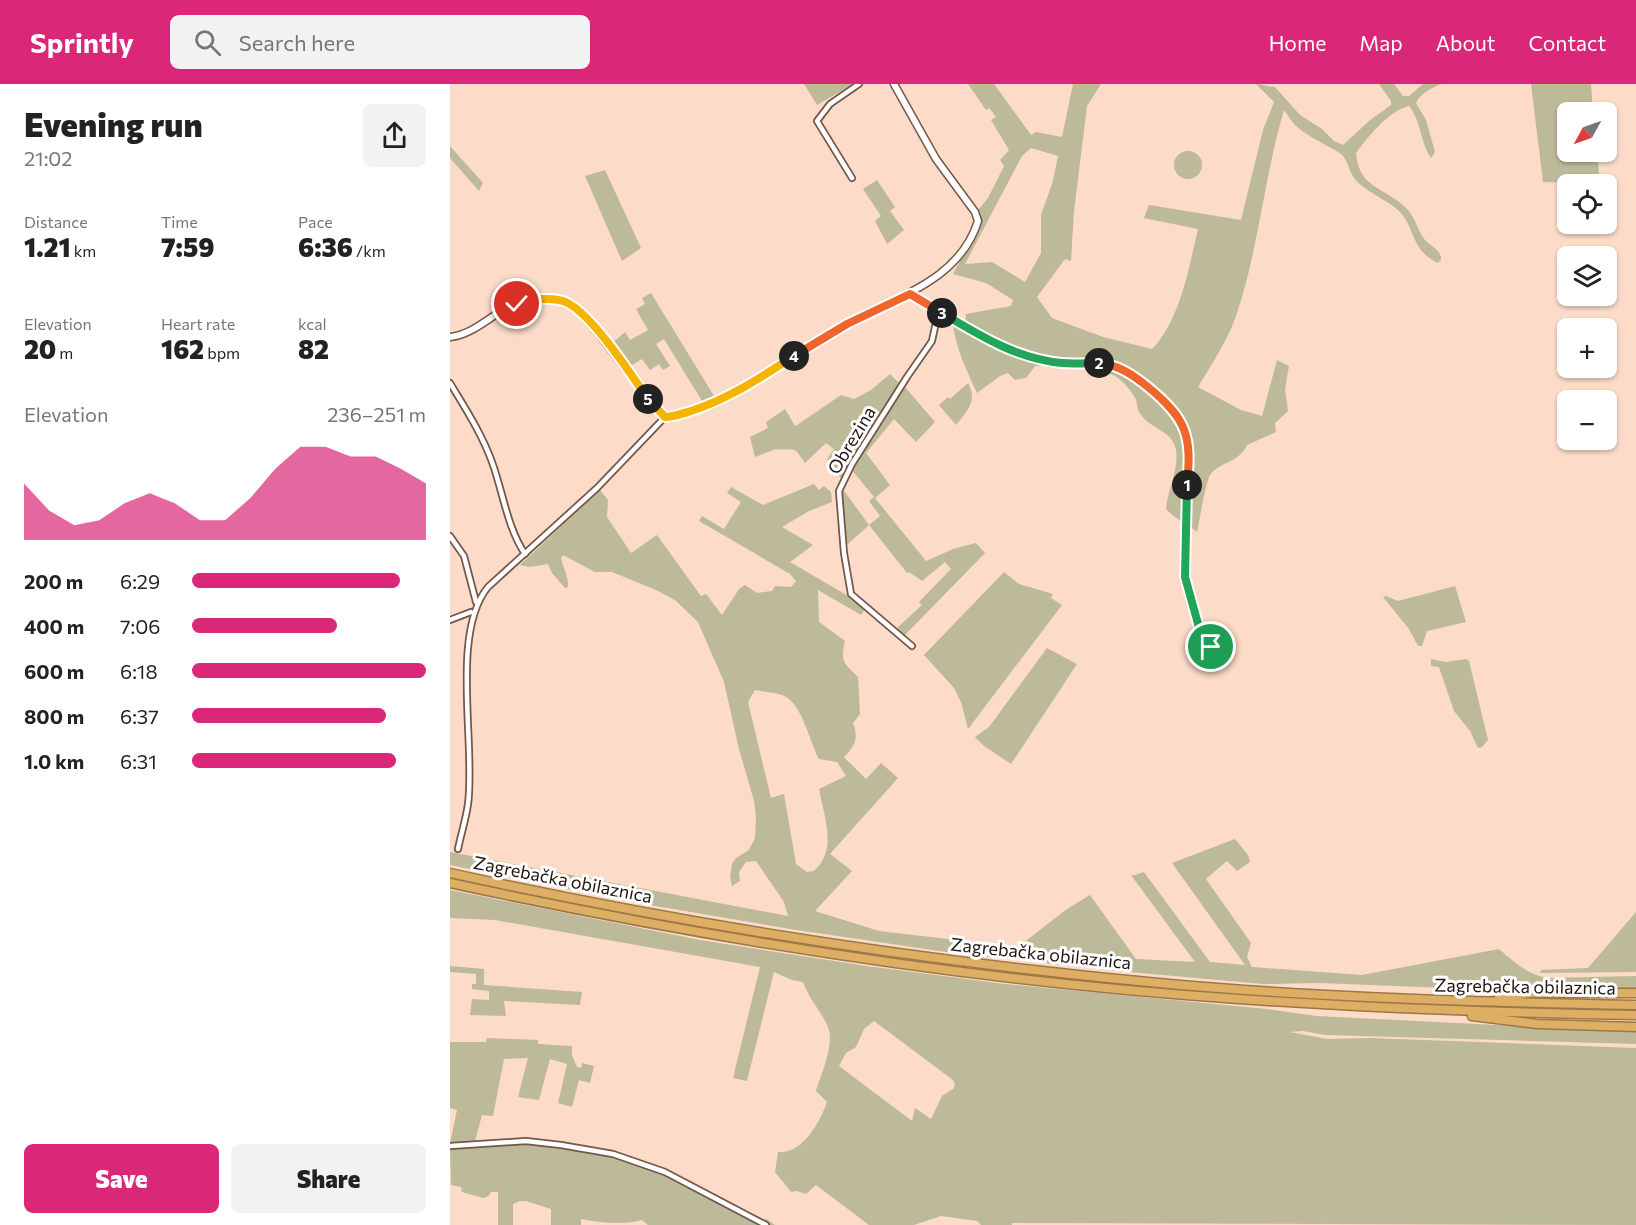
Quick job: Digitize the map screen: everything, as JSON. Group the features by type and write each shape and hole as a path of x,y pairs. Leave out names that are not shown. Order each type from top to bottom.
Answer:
{"highway":[{"name":"Zagrebačka obilaznica","path":"450,873 600,904 735,928 979,964 1182,985 1374,998 1636,1005"},
{"name":"Zagrebačka obilaznica","path":"450,883 712,935 885,962 989,975 1212,998 1467,1012 1636,1015"},
{"path":"1488,1002 1495,998 1529,993 1636,993"},
{"path":"1467,1012 1475,1018 1537,1024 1636,1027"}],"street":[{"path":"852,178 817,122 830,104 859,84"},
{"path":"458,849 469,804 464,681 468,627 476,602 488,587 597,488 665,417 711,405 728,397 839,328 910,294 953,264 966,247 978,221 975,212 936,159 894,84"},
{"path":"910,294 1000,345 1029,356 1061,363 1114,365 1134,376 1170,405 1180,419 1189,447 1185,577 1202,638 1211,647 1229,652"},
{"path":"450,337 465,334 517,304 550,299 562,300 574,307 593,326 649,400 665,417"},
{"name":"Obrezina","path":"912,646 851,594 839,491 852,464 932,341 936,322 929,306"},
{"path":"450,383 488,452 509,519 525,554"},
{"path":"450,536 464,556 476,602"},
{"path":"450,620 471,612"},
{"path":"450,1146 526,1141 561,1144 613,1154 665,1172 766,1225"}],"shaded area":[{"path":"804,84 853,84 817,105"},
{"path":"968,84 994,84 1031,135 1036,132 1062,137 1073,84 1101,84 1087,106 1074,211 1071,261 1065,259 1037,297 1052,318 1103,337 1152,349 1170,324 1182,293 1198,229 1144,218 1149,205 1241,220 1263,130 1274,102 1256,84 1275,87 1300,115 1322,129 1334,141 1343,145 1391,105 1391,101 1379,84 1394,84 1403,96 1409,96 1423,84 1441,84 1423,94 1416,103 1426,120 1435,152 1431,158 1409,106 1386,119 1356,153 1362,174 1374,186 1409,211 1422,236 1438,251 1441,260 1438,263 1422,251 1403,216 1392,205 1356,180 1341,154 1300,129 1284,110 1245,288 1225,341 1198,387 1241,410 1262,416 1277,360 1289,366 1285,389 1288,411 1275,423 1276,432 1247,445 1239,456 1214,470 1210,475 1197,532 1166,509 1177,457 1171,438 1145,420 1133,395 1116,377 1085,368 1035,366 1026,378 1015,380 1008,373 1000,376 977,393 959,350 953,323 965,327 966,314 1011,306 1013,300 986,283 953,274 980,225 981,217 978,210 988,198 1004,166 1000,160 1009,150 991,120 996,117 989,108 986,110","holes":["1031,148 1058,156 1053,181 1041,215 1041,253 1025,282 992,262 965,264 1022,156"]},
{"path":"1531,84 1591,84 1592,102 1557,102 1557,162 1598,162 1599,174 1557,174 1557,182 1543,182"},
{"path":"450,146 483,183 479,191 450,158"},
{"path":"1188,151 1198,155 1202,165 1198,175 1188,179 1178,175 1174,165 1178,155"},
{"path":"605,170 641,248 622,261 585,176"},
{"path":"877,180 895,207 890,211 904,230 887,244 875,221 881,216 863,189"},
{"path":"651,293 714,396 702,401 664,339 656,344 670,366 663,370 659,364 650,370 642,359 629,367 611,344 625,332 630,340 648,330 636,309 645,304 642,298"},
{"path":"890,374 900,384 841,478 829,466 831,464 827,459 834,449 826,443 805,463 792,449 776,449 755,457 750,437 768,428 766,422 785,409 795,426 841,395 854,399 871,390"},
{"path":"968,383 972,395 970,406 956,425 939,405 948,397 950,399"},
{"path":"904,386 935,422 916,442 894,419 866,453 890,485 875,498 926,561 953,549 976,543 985,553 905,635 897,628 922,605 919,602 951,569 945,562 922,581 909,572 907,573 869,525 880,516 869,501 874,497 851,469"},
{"path":"814,484 819,490 824,486 831,492 832,502 809,511 782,527 813,545 790,562 850,597 865,609 861,615 818,590 819,622 845,641 844,662 858,677 860,714 853,723 856,733 855,742 844,757 866,779 881,763 898,778 830,854 852,871 815,911 879,931 1018,947 1067,909 1090,895 1136,959 1195,962 1131,875 1144,872 1210,962 1245,965 1172,863 1235,839 1248,855 1250,862 1237,871 1227,861 1206,879 1251,943 1247,957 1252,967 1362,975 1499,949 1533,974 1547,978 1636,976 1636,989 1496,990 1319,983 1263,984 1107,970 946,952 790,929 615,899 450,865 450,852 788,916 784,902 756,861 746,862 739,872 740,881 732,886 730,877 732,864 736,858 749,850 755,838 754,801 739,749 724,682 698,622 675,600 656,590 612,572 595,572 563,555 561,558 568,583 568,587 565,588 552,573 548,564 530,567 520,565 600,490 608,500 607,517 631,553 657,535 701,596 706,594 722,615 739,589 745,585 757,593 772,591 775,586 791,587 796,581 790,574 699,521 702,516 724,529 741,502 727,493 731,487 763,505","holes":["755,690 774,693 790,700 801,715 819,759 837,762 846,776 819,789 826,822 827,843 826,853 814,871 807,872 796,864 784,794 771,798 748,702"]},
{"path":"842,488 869,525 848,544 845,541 840,499"},
{"path":"1004,572 1019,584 1053,594 1051,598 1062,605 968,729 961,702 954,688 924,655"},
{"path":"1455,586 1466,622 1427,631 1422,646 1418,646 1409,629 1383,597 1398,601"},
{"path":"1047,648 1077,664 1011,764 984,746 975,737 989,727"},
{"path":"1431,659 1446,662 1466,659 1469,661 1488,740 1482,747 1478,748 1470,731 1454,711 1439,667 1431,666"},
{"path":"450,890 700,940 867,966 1005,984 1267,1009 1317,1016 1636,1030 1636,1044 1290,1032 1327,1039 1370,1038 1636,1048 1636,1225 1012,1223 1012,1225 981,1225 977,1221 941,1216 914,1225 869,1225 816,1185 806,1194 791,1192 775,1172 778,1152 795,1148 803,1142 820,1119 827,1102 816,1091 826,1059 830,1034 803,982 774,972 747,1081 733,1078 760,967 495,920 450,918","holes":["874,1021 953,1080 955,1085 953,1089 942,1096 931,1119 915,1108 912,1121 839,1066 846,1053 856,1047 864,1029"]},
{"path":"1636,912 1636,972 1540,973 1541,970 1588,968"},
{"path":"450,966 484,969 484,985 582,992 580,1005 504,1001 506,1016 470,1015 472,999 489,1000 489,991 472,989 472,984 476,984 476,974 450,972"},
{"path":"487,1038 538,1040 538,1044 572,1046 572,1055 577,1067 581,1068 582,1063 594,1066 590,1083 579,1080 572,1107 558,1103 567,1064 550,1059 539,1100 518,1097 528,1058 504,1059 493,1116 482,1115 475,1141 450,1144 457,1110 450,1108 450,1042 486,1042"},
{"path":"529,1143 598,1153 638,1163 674,1177 760,1219 767,1219 775,1225 648,1225 642,1220 613,1223 581,1219 581,1225 551,1225 551,1209 520,1201 513,1204 513,1225 498,1225 498,1192 491,1192 489,1196 483,1198 462,1192 461,1187 451,1185 450,1148"}],"route":[{"path":"517,304 550,299 562,300 574,307 598,332 649,400 665,417 711,405 728,397 839,328 910,294 950,318 1017,352 1061,363 1114,365 1134,376 1170,405 1184,428 1189,447 1185,577 1202,638 1211,647"}]}
